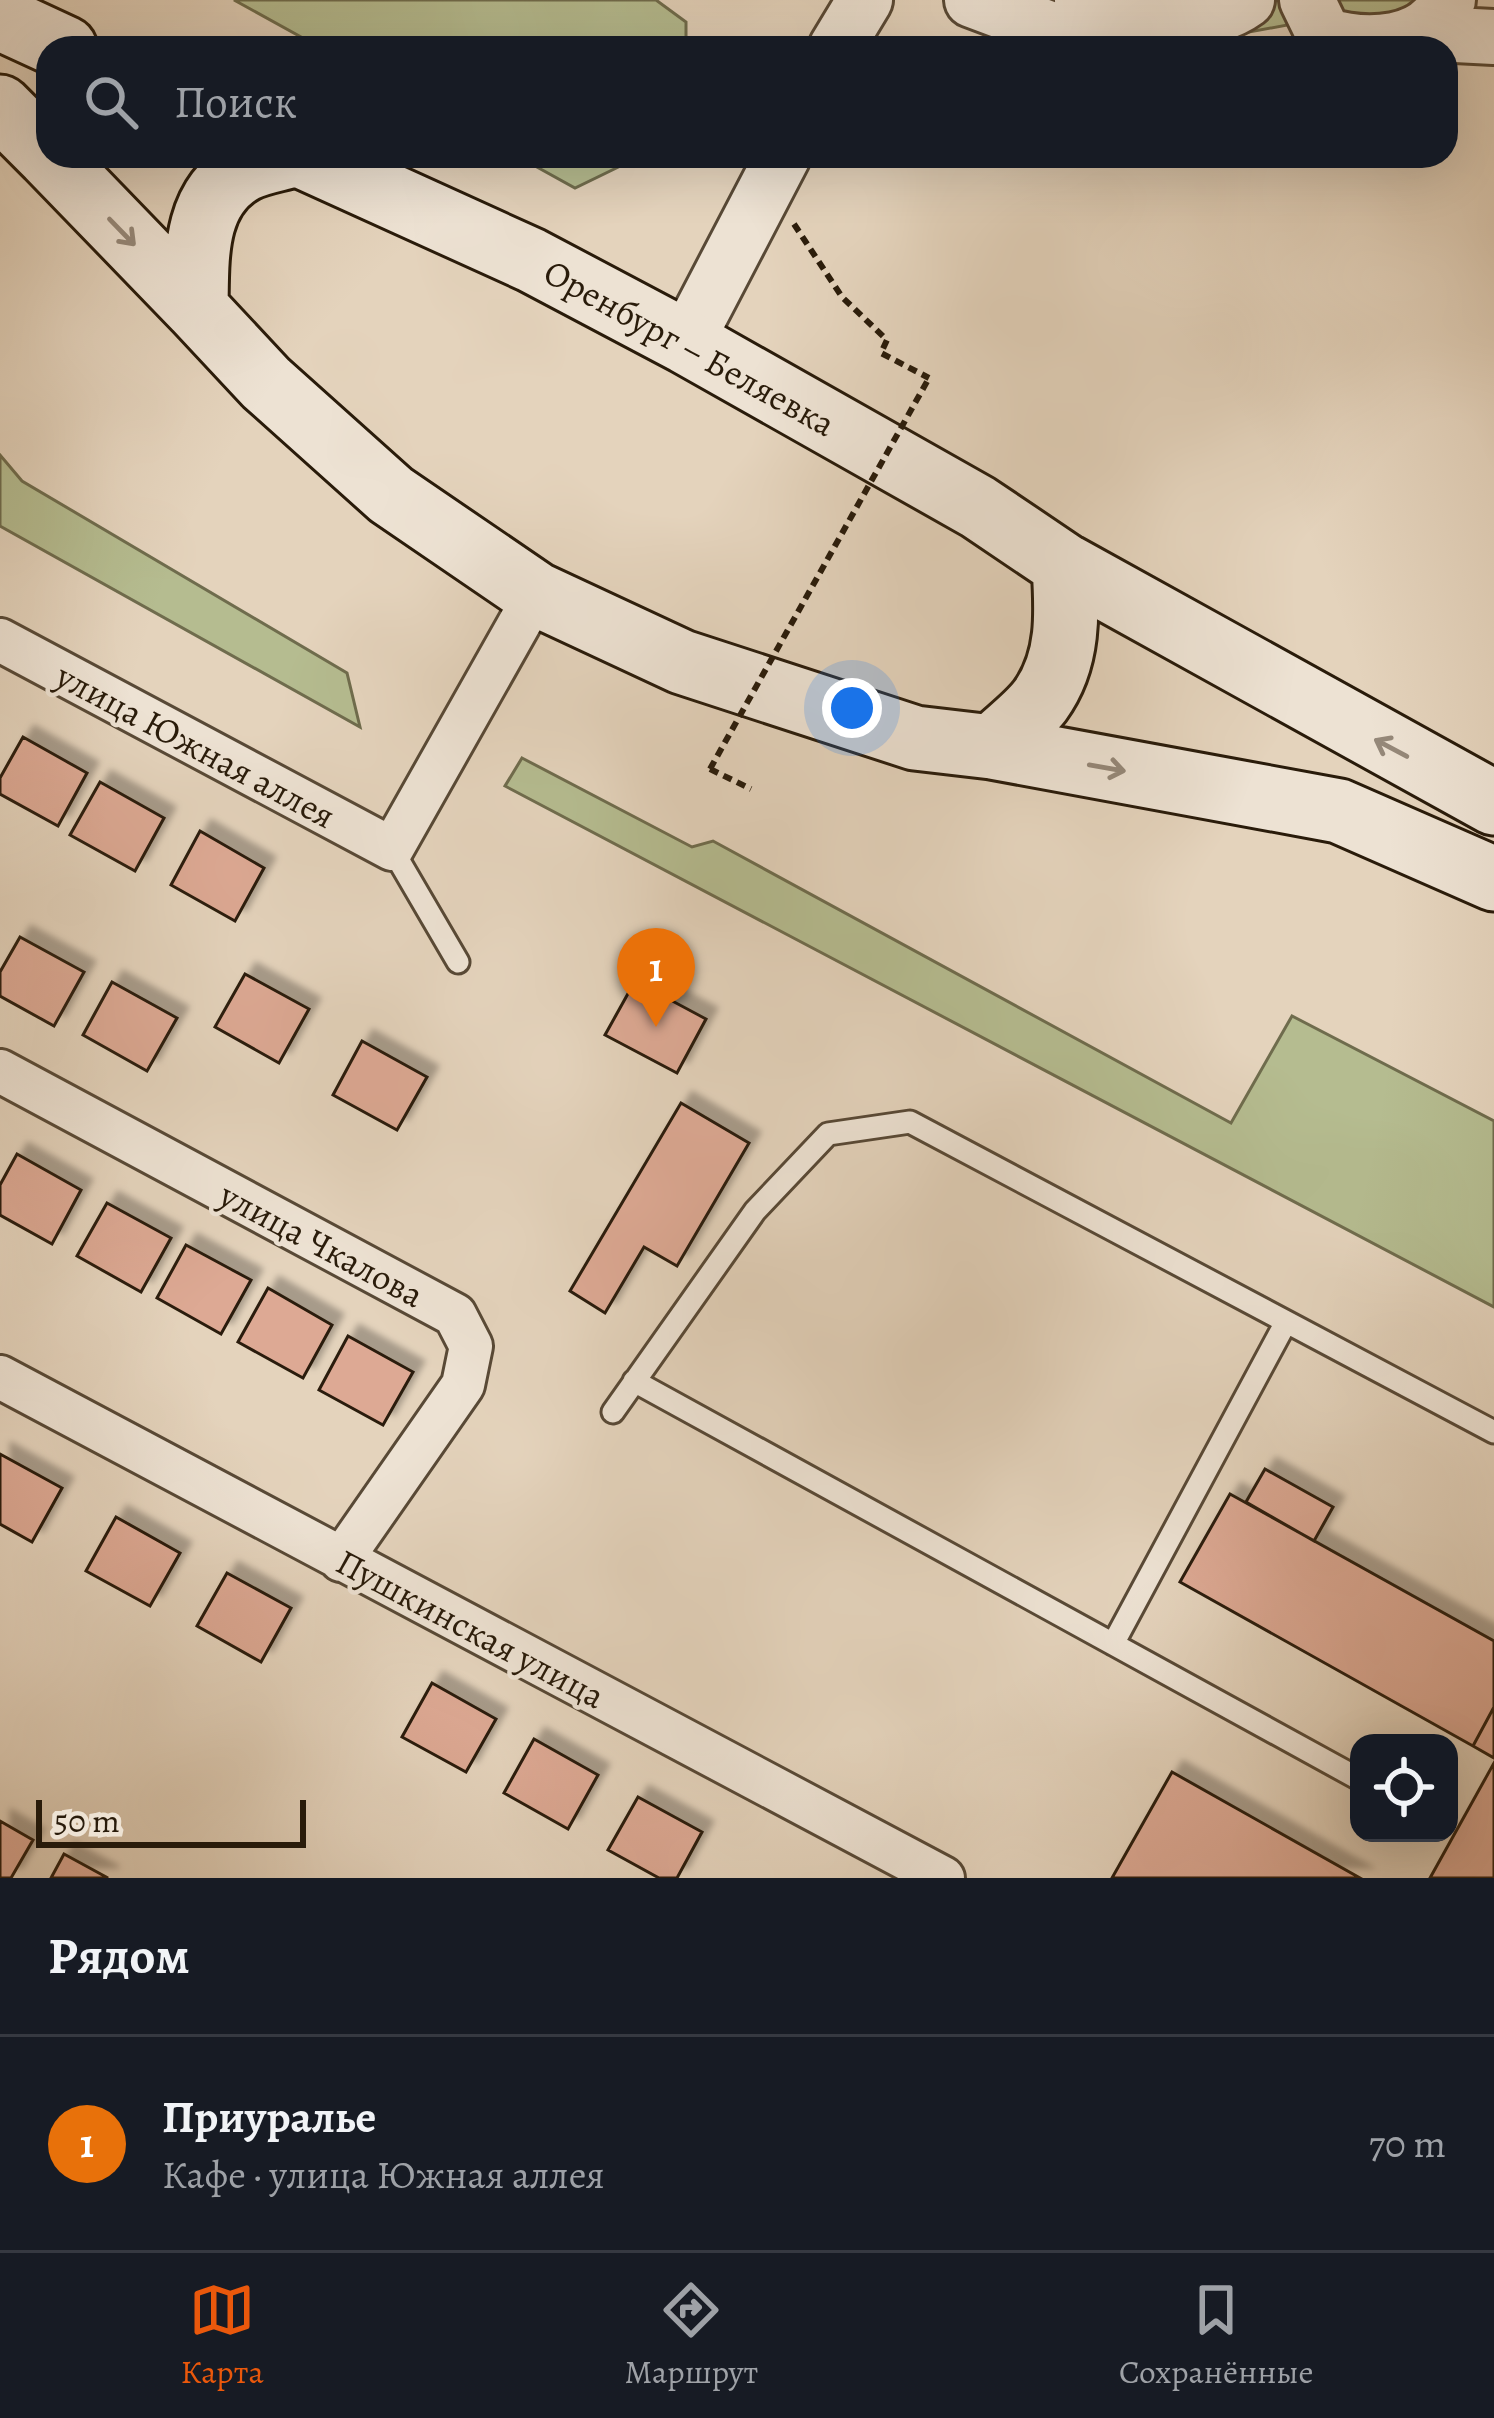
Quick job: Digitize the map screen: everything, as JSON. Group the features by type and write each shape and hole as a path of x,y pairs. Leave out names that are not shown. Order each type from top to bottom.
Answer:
{"main road":[{"path":"0,18 39,36"},
{"path":"0,107 36,144"},
{"path":"60,168 266,383 391,495 536,594 682,662 915,738 992,747 1339,811 1494,879"},
{"path":"196,308 198,236 211,203 243,171 252,168"},
{"name":"Оренбург – Беляевка","path":"328,168 531,260 686,342 978,507 1064,565 1494,803"},
{"path":"992,747 1040,700 1062,655 1068,618 1064,565"}],"street":[{"path":"972,0 1067,36"},
{"path":"1071,36 1100,13 1186,20 1234,9 1247,0"},
{"path":"1400,36 1432,16 1494,37"},
{"path":"686,342 776,169"},
{"path":"392,849 536,594"},
{"name":"улица Южная аллея","path":"0,640 392,849"},
{"name":"улица Чкалова","path":"0,1071 454,1315 471,1346 463,1385 341,1560"},
{"name":"Пушкинская улица","path":"0,1377 943,1878"}],"lane":[{"path":"392,849 458,962"},
{"path":"613,1412 755,1211 828,1134 910,1122 1494,1432"},
{"path":"1113,1644 1286,1322"},
{"path":"634,1381 1350,1774"}],"path":[{"path":"751,789 710,769 929,378 881,353 887,340 842,297 776,169"}],"green space":[{"path":"234,0 656,0 686,22 686,36 299,36"},
{"path":"1298,0 1309,21 1227,36 1156,36 1059,5"},
{"path":"1323,0 1428,0 1393,23 1335,12"},
{"path":"539,168 616,168 575,188"},
{"path":"0,455 22,481 347,673 360,727 0,526"},
{"path":"522,758 692,847 713,841 1231,1123 1292,1016 1494,1121 1494,1307 505,786"}],"building":[{"path":"23,737 87,773 58,826 0,794 0,778"},
{"path":"100,782 164,818 135,871 70,835"},
{"path":"200,831 264,868 235,921 171,885"},
{"path":"20,937 84,972 54,1026 0,996 0,972"},
{"path":"245,974 309,1009 279,1063 215,1027"},
{"path":"635,981 706,1019 677,1073 605,1035"},
{"path":"112,982 177,1018 147,1071 83,1035"},
{"path":"362,1041 427,1077 397,1130 333,1095"},
{"path":"681,1103 749,1143 677,1266 644,1247 605,1313 570,1291"},
{"path":"17,1154 81,1190 52,1244 0,1215 0,1185"},
{"path":"107,1203 171,1238 141,1292 77,1256"},
{"path":"186,1245 251,1280 221,1334 157,1298"},
{"path":"268,1288 332,1325 303,1378 238,1342"},
{"path":"348,1336 413,1372 383,1425 319,1390"},
{"path":"0,1454 62,1488 32,1542 0,1524"},
{"path":"1265,1469 1333,1507 1314,1541 1246,1502"},
{"path":"1230,1494 1494,1641 1494,1707 1473,1746 1180,1582"},
{"path":"116,1517 180,1553 150,1606 86,1571"},
{"path":"227,1573 291,1608 261,1662 197,1626"},
{"path":"432,1683 496,1719 466,1772 402,1737"},
{"path":"1494,1707 1494,1758 1473,1746"},
{"path":"534,1739 598,1775 568,1829 504,1793"},
{"path":"1494,1763 1494,1878 1430,1878 1450,1842 1458,1842 1458,1828"},
{"path":"1172,1772 1360,1878 1112,1878"},
{"path":"638,1797 702,1832 677,1878 659,1878 608,1850"},
{"path":"0,1821 33,1840 11,1878 0,1878"},
{"path":"64,1854 108,1878 51,1878"}],"place":[{"name":"Приуралье","path":"656,1027"}]}
